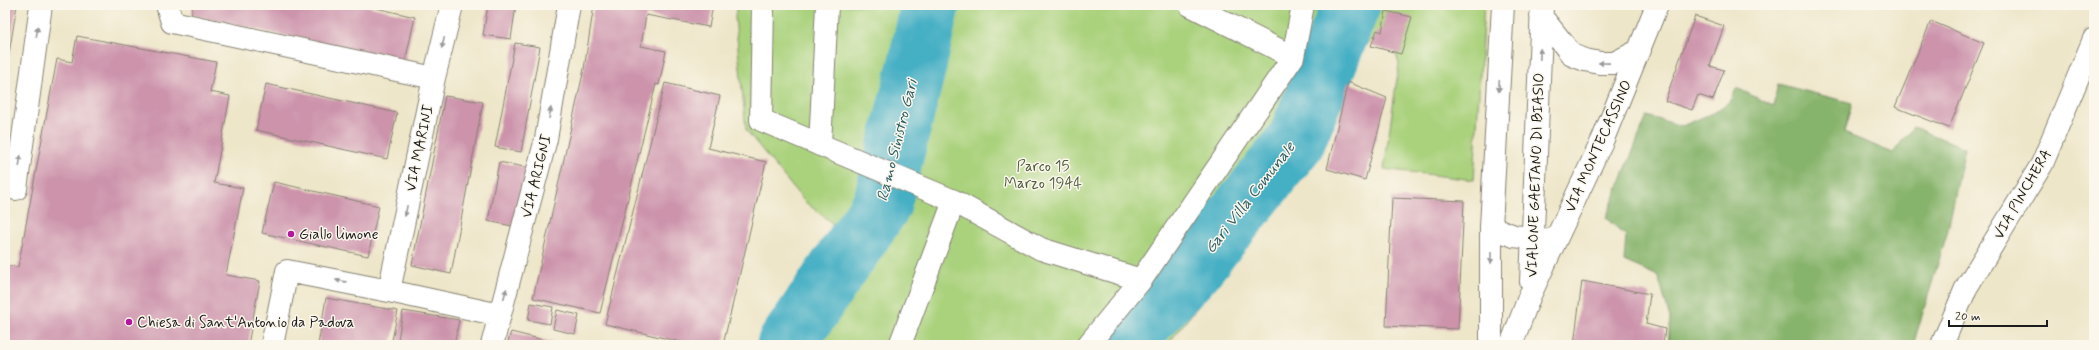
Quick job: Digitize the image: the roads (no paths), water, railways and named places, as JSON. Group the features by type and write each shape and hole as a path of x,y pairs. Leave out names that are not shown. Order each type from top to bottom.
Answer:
{"street":[{"path":"5,187 16,189 41,5"},
{"path":"167,5 172,22 434,78"},
{"name":"VIA MARINI","path":"389,291 434,78 452,5"},
{"name":"VIA ARIGNI","path":"492,345 546,139 569,5"},
{"path":"763,5 761,120 954,201 1041,249 1141,280"},
{"path":"820,145 827,5"},
{"path":"1190,5 1293,57"},
{"path":"1088,345 1141,280 1293,57 1303,5"},
{"path":"1491,345 1491,227 1503,5"},
{"name":"VIA MONTECASSINO","path":"1511,345 1530,295 1603,139 1657,5"},
{"name":"VIA MONTECASSINO","path":"1541,11 1572,55 1585,60 1600,63 1614,63 1640,50"},
{"name":"VIALONE GAETANO DI BIASIO","path":"1526,345 1533,238 1541,11"},
{"name":"VIA PINCHERA","path":"1942,345 1966,288 2042,164 2094,39"},
{"path":"900,345 954,201"},
{"path":"1491,227 1514,236 1555,241"},
{"path":"272,345 287,271 500,315"}],"waterway":[{"name":"Ramo Sinistro Gari","path":"786,345 882,204 917,66 930,5"},
{"name":"Gari Villa Comunale","path":"1122,345 1193,269 1296,141 1351,5"}],"place":[{"name":"Giallo limone","path":"291,234"},
{"name":"Chiesa di Sant'Antonio da Padova","path":"129,322"}],"park label":[{"name":"Parco 15 Marzo 1944","path":"1043,174"}]}
